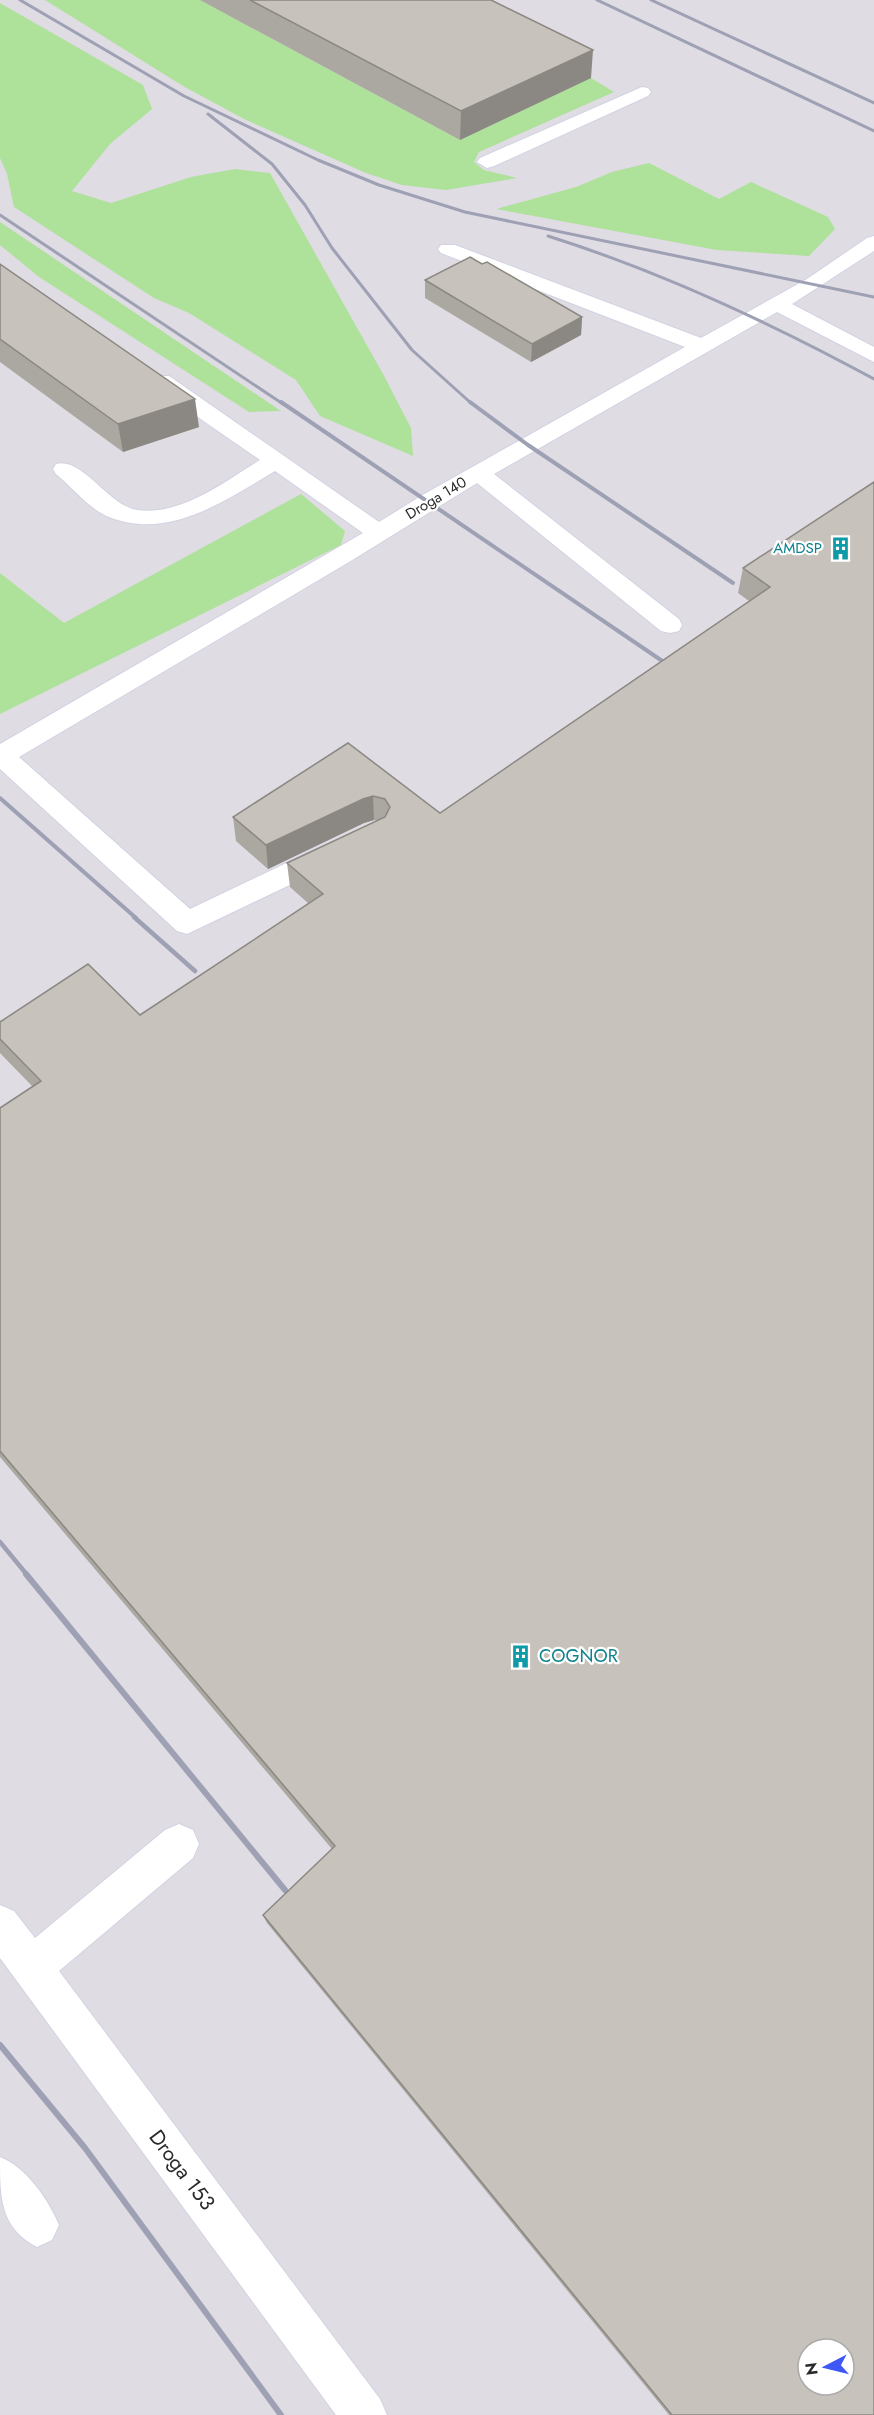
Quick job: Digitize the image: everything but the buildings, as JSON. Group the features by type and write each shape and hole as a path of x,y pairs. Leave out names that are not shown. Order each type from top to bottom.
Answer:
{"lane":[{"path":"487,162 642,92"},
{"name":"Droga 140","path":"1,756 478,474 814,283 874,242"},
{"path":"448,249 702,346"},
{"path":"777,303 874,356"},
{"path":"148,372 379,532"},
{"path":"64,469 117,512 154,517 175,514 193,507 275,461"},
{"path":"478,474 670,625"},
{"path":"1,756 188,924 344,847"},
{"path":"32,1968 179,1844"},
{"name":"Droga 153","path":"0,1925 364,2415"},
{"path":"0,2178 37,2224"}],"shaded area":[{"path":"0,0 874,0 874,2415 0,2415"}],"green space":[{"path":"45,0 200,0 460,140 591,78 614,92 479,152 474,162 484,170 517,178 446,190 402,185 366,173 244,119 183,86"},
{"path":"0,3 143,85 152,109 110,144 72,191 111,203 191,177 235,169 270,173 411,428 413,456 320,416 296,380 189,313 154,298 14,207 7,174 0,158"},
{"path":"649,163 719,199 751,182 828,217 835,229 809,256 717,250 496,209 576,187 612,172"},
{"path":"0,222 281,411 249,412 39,277 0,245"},
{"path":"301,494 345,531 341,545 0,714 0,573 64,623"}],"railway":[{"path":"20,0 184,96 318,160 379,185 465,212 874,297"},
{"path":"597,0 874,131"},
{"path":"651,0 874,103"},
{"path":"208,114 272,164 305,205 332,248 412,350 472,404"},
{"path":"0,215 283,404"},
{"path":"548,236 674,282 755,318 874,379"},
{"path":"281,402 677,671"},
{"path":"470,402 528,445 733,583"},
{"path":"0,798 136,918"},
{"path":"134,917 195,971"},
{"path":"0,1542 28,1576"},
{"path":"26,1574 285,1890"},
{"path":"0,2045 85,2148 281,2415"}],"place":[{"name":"AMDSP","path":"840,548"},
{"name":"COGNOR","path":"521,1656"}]}
